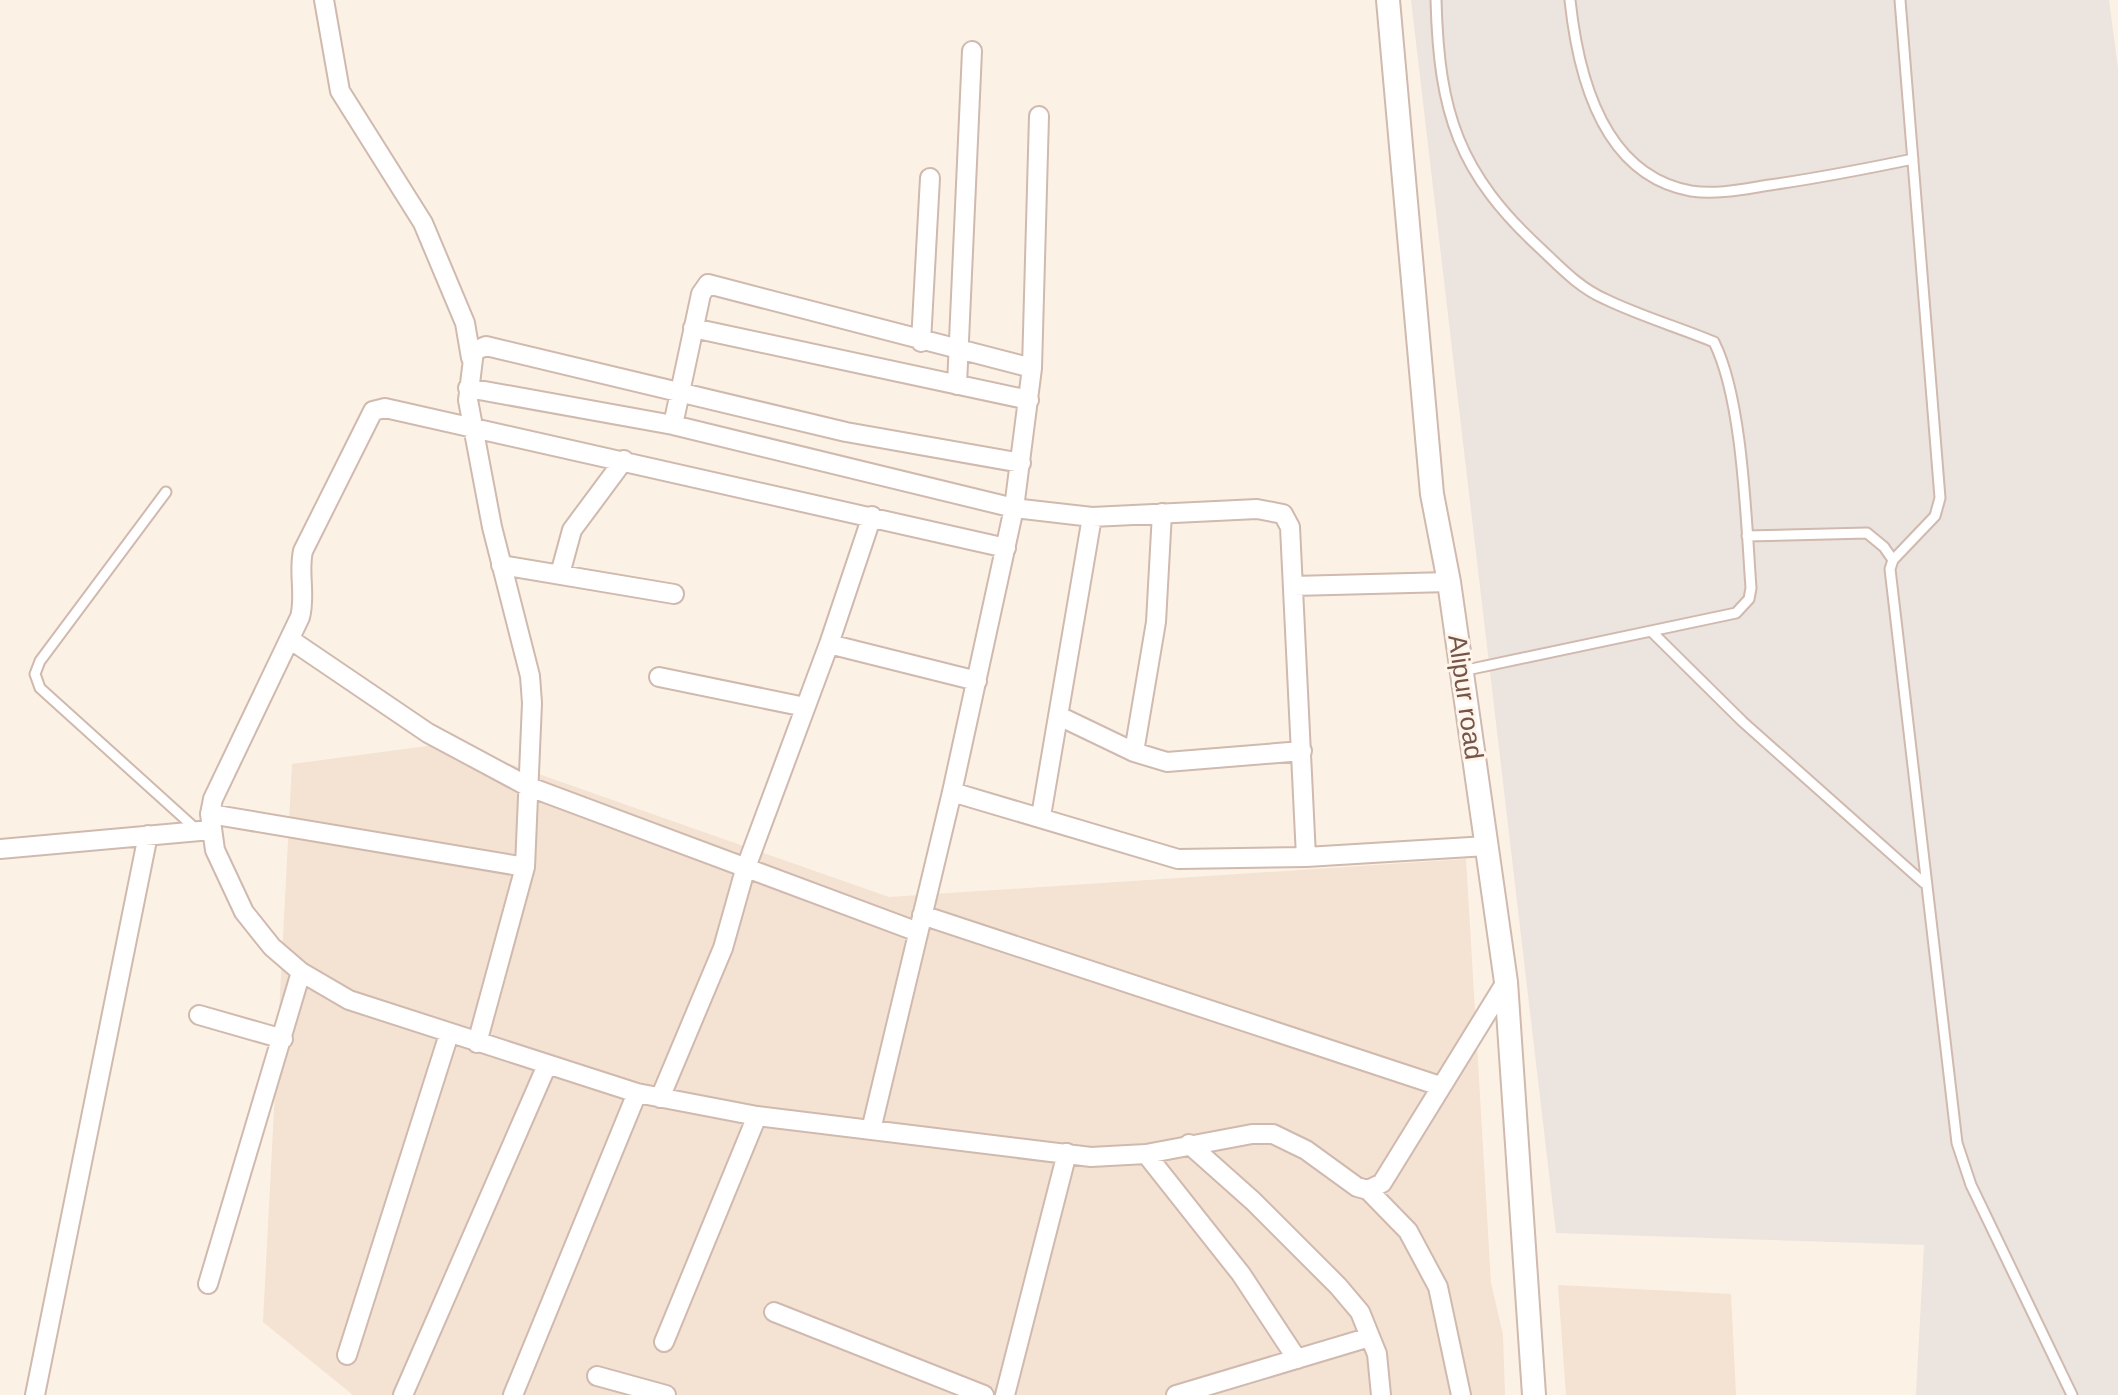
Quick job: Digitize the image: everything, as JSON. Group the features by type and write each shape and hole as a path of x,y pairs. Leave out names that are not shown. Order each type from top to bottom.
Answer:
{"street":[{"path":"324,0 340,91 423,223 465,323 471,358 468,388 475,430 501,565 532,689 525,867 477,1043"},
{"name":"Alipur road","path":"1388,0 1430,480 1449,582 1506,982 1534,1395"},
{"path":"957,385 972,51"},
{"path":"871,1130 952,792 1014,508 1032,368 1039,116"},
{"path":"921,342 930,178"},
{"path":"673,425 701,294 708,284 921,342 1032,368"},
{"path":"693,328 1029,400"},
{"path":"471,358 474,351 486,346 846,432 1021,463"},
{"path":"468,388 673,425 1014,508 1092,517 1257,509 1283,514 1290,527 1306,857"},
{"path":"1006,548 385,408 373,411 303,551 300,570 304,604 291,640 213,799 206,825 227,883 244,912 272,947 301,972 349,1000 637,1093 757,1116 1116,1157 1273,1134 1298,1145 1357,1187 1368,1190 1408,1231 1428,1266 1446,1317 1461,1395"},
{"path":"560,574 572,530 624,460"},
{"path":"1134,752 1156,622 1162,513"},
{"path":"660,1098 723,948 745,870 829,644 872,516"},
{"path":"1041,816 1092,517"},
{"path":"501,565 674,594"},
{"path":"1293,586 1449,582"},
{"path":"291,640 428,733 527,786 745,870 1440,1086"},
{"path":"829,644 977,681"},
{"path":"659,677 805,707"},
{"path":"1059,716 1134,752 1167,762 1189,763 1302,751"},
{"path":"952,792 1178,859 1306,857 1487,846"},
{"path":"0,849 148,835 206,825 525,867"},
{"path":"35,1395 148,835"},
{"path":"208,1284 301,972"},
{"path":"1368,1190 1382,1183 1506,982"},
{"path":"199,1015 283,1039"},
{"path":"347,1355 449,1034"},
{"path":"403,1395 547,1065"},
{"path":"513,1395 637,1093"},
{"path":"664,1342 757,1116"},
{"path":"1189,1144 1338,1286 1360,1312 1381,1372 1381,1395"},
{"path":"1005,1395 1067,1153"},
{"path":"1146,1154 1241,1274 1297,1359"},
{"path":"774,1312 984,1395"},
{"path":"1176,1395 1231,1387 1297,1359 1370,1337"},
{"path":"597,1376 653,1393"}],"lane":[{"path":"1436,0 1443,86 1450,121 1487,193 1514,225 1577,282 1603,299 1714,342 1726,367 1751,588 1749,599 1736,613 1462,671"},
{"path":"1570,0 1577,45 1592,101 1611,139 1635,164 1657,179 1690,191 1722,192 1832,176 1913,159"},
{"path":"1900,0 1940,498 1935,516 1893,560 1891,578 1924,883 1962,1164 2072,1395"},
{"path":"166,492 40,661 35,674 40,688 206,825"},
{"path":"1747,536 1867,533 1884,547 1893,560"},
{"path":"1653,633 1743,722 1924,883"}],"shaded area":[{"path":"1411,0 2109,0 2118,69 2118,1395 1916,1395 1924,1245 1556,1233"},
{"path":"450,743 889,897 1466,859 1491,1283 1503,1335 1505,1395 353,1395 263,1322 292,764"},
{"path":"1558,1285 1731,1294 1736,1395 1566,1395"}]}
